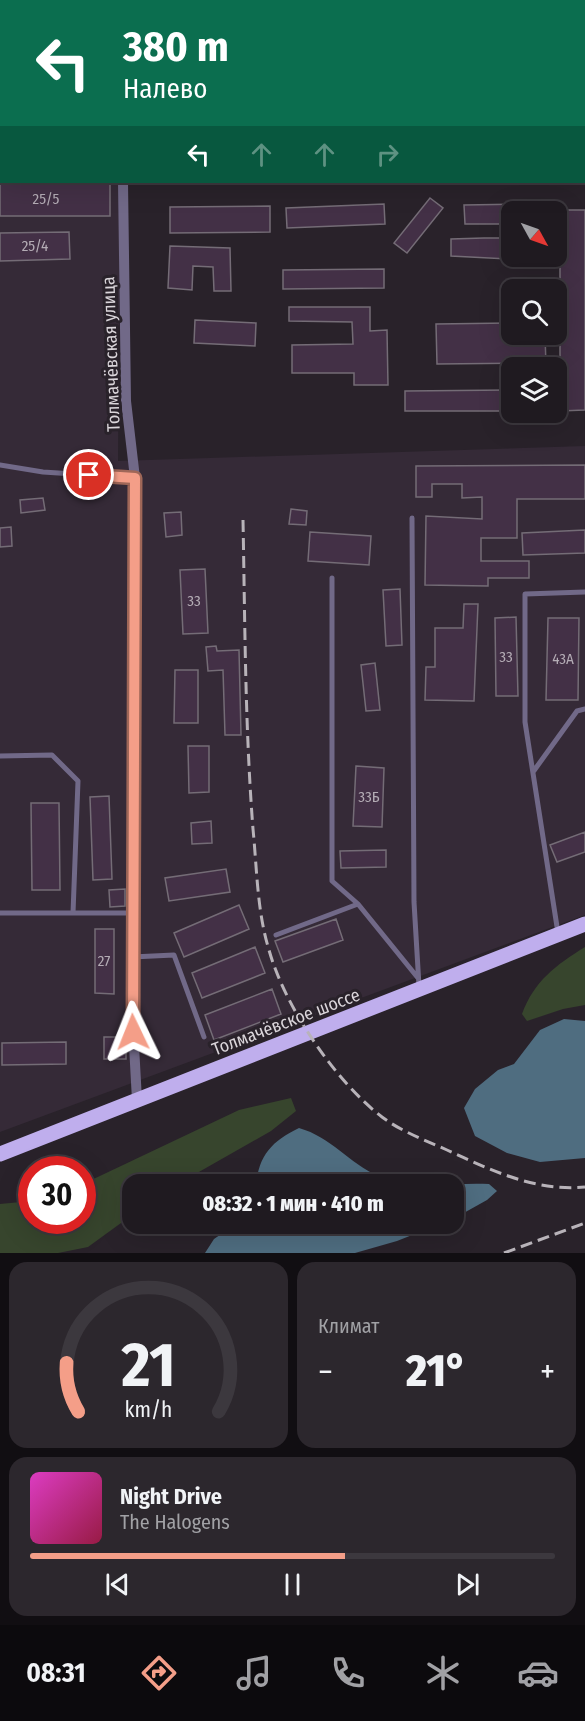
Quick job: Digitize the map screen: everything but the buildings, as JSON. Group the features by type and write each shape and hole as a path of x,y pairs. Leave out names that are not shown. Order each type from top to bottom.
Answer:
{"main road":[{"name":"Толмачёвское шоссе","path":"0,1154 137,1101 419,985 585,924"}],"street":[{"name":"Толмачёвская улица","path":"123,183 126,401 135,478 132,957 137,1101"}],"lane":[{"path":"0,465 43,472 135,478"},
{"path":"412,518 414,902 419,985"},
{"path":"332,578 332,881 358,904 419,985"},
{"path":"559,935 525,722 525,594 585,592"},
{"path":"533,772 577,711 585,709"},
{"path":"0,756 52,755 78,781 73,913"},
{"path":"276,935 358,904"},
{"path":"0,913 132,912"},
{"path":"132,957 174,955 204,1037"}],"shaded area":[{"path":"0,183 120,183 118,461 585,446 585,915 0,1132"}],"green space":[{"path":"585,947 585,1005 563,1009 527,1021 522,1014 540,983 555,967"},
{"path":"291,1098 296,1111 271,1131 195,1174 122,1174 122,1222 88,1247 58,1253 0,1253 0,1204 18,1202 18,1234 96,1234 96,1178 239,1110"}],"water":[{"path":"564,1019 585,1021 585,1158 540,1162 507,1153 475,1136 464,1108 475,1089 498,1070 514,1064 540,1030"},
{"path":"299,1128 310,1132 321,1137 374,1174 258,1174 268,1150 281,1138"},
{"path":"464,1184 489,1184 497,1191 487,1200 464,1213"},
{"path":"221,1234 415,1234 355,1253 205,1253 214,1239"}],"railway":[{"path":"243,520 248,752 258,890 269,950 287,995 299,1018 330,1063 364,1102 382,1117 422,1139 514,1178 549,1186 585,1187"},
{"path":"504,1253 585,1223"}],"route":[{"path":"89,475 135,478 133,1032"}]}
